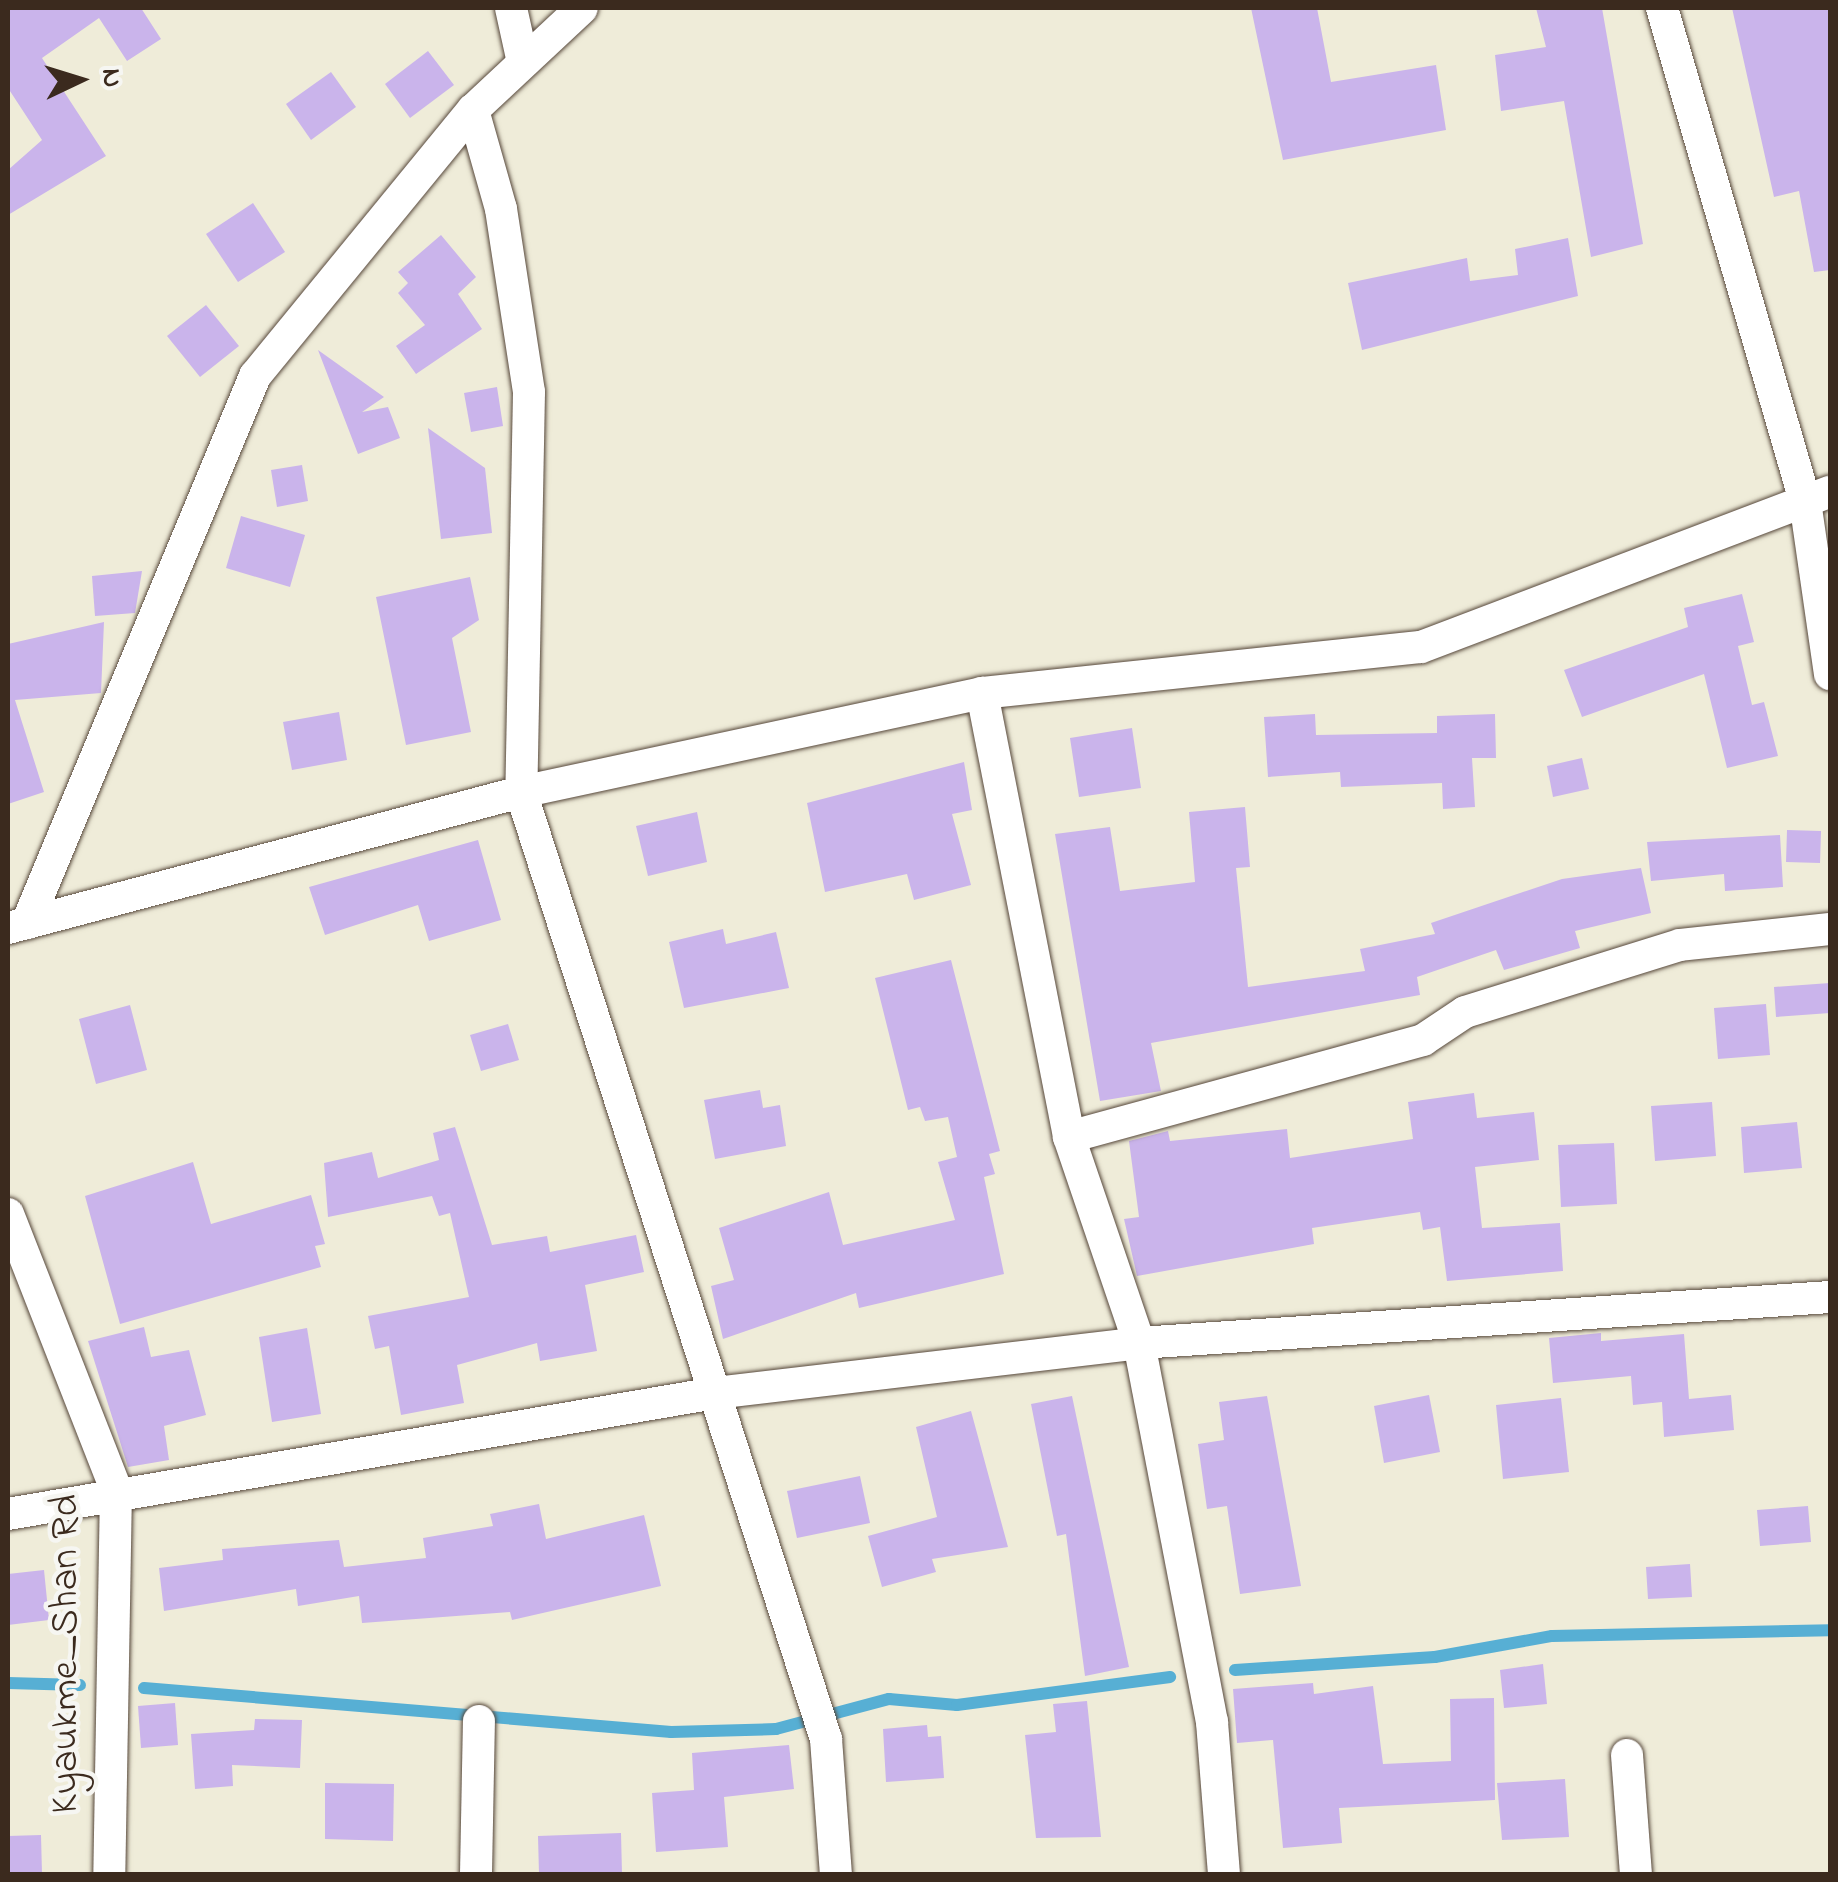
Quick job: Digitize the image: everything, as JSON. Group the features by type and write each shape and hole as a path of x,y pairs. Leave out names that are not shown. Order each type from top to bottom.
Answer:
{"street":[{"path":"512,8 522,58"},
{"path":"17,925 255,376 473,110 522,58 582,8"},
{"path":"1662,8 1818,497 1830,674"},
{"path":"473,110 501,209 529,392 521,792 826,1739 836,1874"},
{"path":"17,925 521,792 982,693 1421,647 1818,497"},
{"path":"982,693 1069,1136 1139,1343 1212,1722 1224,1874"},
{"path":"1069,1136 1422,1040 1465,1012 1680,945 1830,930"},
{"name":"Kyaukme_Shan Rd","path":"8,1214 116,1490 108,1874"},
{"path":"8,1514 116,1490 715,1392 1139,1343 1830,1297"},
{"path":"476,1874 478,1721"},
{"path":"1627,1755 1636,1874"}],"building":[{"path":"8,8 141,8 161,39 127,61 99,18 42,58 106,156 8,215 8,170 42,140 8,88"},
{"path":"1251,8 1317,8 1331,82 1436,65 1446,130 1283,160"},
{"path":"1536,8 1602,8 1643,244 1591,257 1564,101 1501,111 1495,55 1546,47"},
{"path":"1732,8 1830,8 1830,270 1814,272 1799,191 1774,197"},
{"path":"428,51 454,85 410,118 385,84"},
{"path":"331,72 356,107 311,140 286,104"},
{"path":"253,203 285,252 238,282 206,234"},
{"path":"441,235 476,277 458,294 482,329 416,374 396,346 425,325 398,293 408,283 398,272"},
{"path":"1568,238 1578,296 1362,350 1348,283 1467,258 1470,281 1518,275 1515,249"},
{"path":"206,305 239,346 200,377 167,336"},
{"path":"318,350 384,397 362,412 388,407 400,438 358,454"},
{"path":"497,387 503,426 471,432 464,393"},
{"path":"428,428 485,468 492,533 441,539"},
{"path":"302,465 308,501 277,507 271,470"},
{"path":"241,516 305,535 290,587 226,568"},
{"path":"142,571 135,613 95,616 92,576"},
{"path":"470,577 479,620 452,638 471,732 406,745 376,597"},
{"path":"1742,594 1754,642 1738,646 1752,705 1764,702 1778,756 1727,768 1704,674 1582,717 1564,670 1688,627 1684,608"},
{"path":"104,622 101,693 15,700 44,792 8,804 8,644"},
{"path":"339,712 347,760 292,770 283,722"},
{"path":"1315,714 1316,735 1437,733 1437,716 1495,714 1496,758 1472,758 1475,807 1443,809 1442,783 1341,787 1340,772 1268,777 1264,717"},
{"path":"1132,728 1141,788 1079,797 1070,738"},
{"path":"1582,758 1589,789 1553,797 1547,766"},
{"path":"964,762 972,810 952,814 971,885 914,900 907,874 825,892 807,803"},
{"path":"1245,807 1250,867 1236,868 1248,987 1365,971 1360,949 1435,934 1431,923 1562,879 1641,868 1651,913 1575,931 1580,948 1504,970 1496,950 1417,977 1420,995 1151,1043 1161,1091 1100,1101 1055,834 1110,827 1120,891 1195,882 1189,812"},
{"path":"697,812 707,862 648,876 636,826"},
{"path":"1787,830 1821,831 1820,863 1786,862"},
{"path":"1780,835 1783,887 1725,891 1724,874 1651,881 1647,842"},
{"path":"478,840 501,920 429,941 418,905 325,935 309,887"},
{"path":"723,929 726,944 776,932 789,988 684,1008 669,942"},
{"path":"951,960 1000,1151 989,1154 995,1174 984,1177 1004,1274 859,1308 856,1293 723,1339 711,1286 734,1280 719,1228 829,1192 843,1245 955,1220 938,1162 957,1157 948,1117 925,1121 920,1107 908,1110 875,978"},
{"path":"1830,983 1830,1013 1776,1017 1774,987"},
{"path":"1766,1004 1770,1055 1718,1059 1714,1008"},
{"path":"130,1005 147,1070 96,1084 79,1019"},
{"path":"508,1024 519,1060 481,1071 470,1035"},
{"path":"760,1090 763,1108 780,1105 786,1146 715,1159 704,1100"},
{"path":"1474,1093 1477,1118 1534,1112 1539,1160 1475,1167 1482,1228 1560,1223 1563,1271 1447,1281 1440,1227 1423,1230 1420,1212 1312,1228 1314,1244 1137,1276 1124,1219 1139,1217 1129,1141 1168,1131 1170,1141 1287,1129 1290,1158 1413,1139 1408,1102"},
{"path":"1712,1102 1716,1156 1655,1161 1651,1106"},
{"path":"1797,1122 1802,1168 1744,1173 1741,1127"},
{"path":"455,1127 492,1245 547,1236 550,1252 636,1235 644,1272 585,1285 597,1351 540,1361 537,1343 457,1365 464,1403 401,1415 389,1346 375,1349 368,1316 469,1297 450,1213 439,1216 432,1196 328,1217 324,1163 372,1152 378,1178 439,1160 433,1133"},
{"path":"1614,1143 1617,1204 1561,1207 1558,1145"},
{"path":"193,1162 211,1224 311,1195 325,1244 315,1246 321,1267 120,1324 85,1196"},
{"path":"144,1327 151,1357 189,1350 206,1415 164,1426 169,1460 128,1467 88,1341"},
{"path":"307,1328 321,1414 272,1422 259,1337"},
{"path":"1601,1333 1601,1341 1684,1334 1689,1399 1731,1395 1734,1430 1664,1437 1662,1402 1633,1405 1631,1376 1553,1383 1549,1338"},
{"path":"1429,1395 1440,1452 1384,1463 1374,1406"},
{"path":"1072,1396 1129,1667 1085,1676 1066,1534 1057,1536 1031,1404"},
{"path":"1267,1396 1301,1586 1240,1594 1227,1506 1207,1509 1198,1444 1224,1440 1219,1402"},
{"path":"1561,1398 1569,1472 1503,1479 1496,1405"},
{"path":"971,1411 1008,1547 932,1559 936,1572 882,1587 868,1536 937,1517 916,1427"},
{"path":"860,1476 870,1523 797,1538 787,1491"},
{"path":"539,1504 546,1539 644,1515 661,1586 512,1620 510,1612 362,1623 359,1596 298,1606 296,1589 164,1611 159,1568 223,1560 222,1549 339,1540 344,1567 426,1558 423,1538 493,1526 490,1514"},
{"path":"1808,1506 1811,1542 1760,1546 1757,1510"},
{"path":"1690,1564 1692,1597 1648,1599 1646,1567"},
{"path":"44,1570 49,1620 8,1625 8,1574"},
{"path":"1543,1664 1547,1704 1504,1708 1500,1670"},
{"path":"1313,1683 1314,1694 1373,1686 1383,1764 1451,1761 1450,1699 1494,1698 1495,1800 1339,1808 1342,1843 1283,1848 1273,1740 1237,1743 1233,1689"},
{"path":"1087,1701 1101,1837 1036,1838 1025,1735 1056,1732 1053,1704"},
{"path":"175,1703 178,1745 141,1748 138,1706"},
{"path":"255,1719 302,1720 300,1768 232,1765 233,1786 195,1789 191,1734 254,1730"},
{"path":"927,1725 928,1737 941,1736 944,1778 886,1782 883,1729"},
{"path":"789,1745 794,1789 724,1797 728,1847 656,1852 652,1793 694,1790 692,1753"},
{"path":"1565,1779 1569,1837 1502,1840 1497,1783"},
{"path":"325,1783 394,1784 393,1841 325,1839"},
{"path":"621,1833 622,1874 539,1874 538,1836"},
{"path":"41,1835 42,1874 8,1874 8,1836"}],"waterway":[{"path":"1235,1670 1435,1657 1552,1636 1830,1630"},
{"path":"144,1688 671,1732 776,1729 889,1699 957,1705 1170,1677"},
{"path":"8,1683 80,1685"}]}
